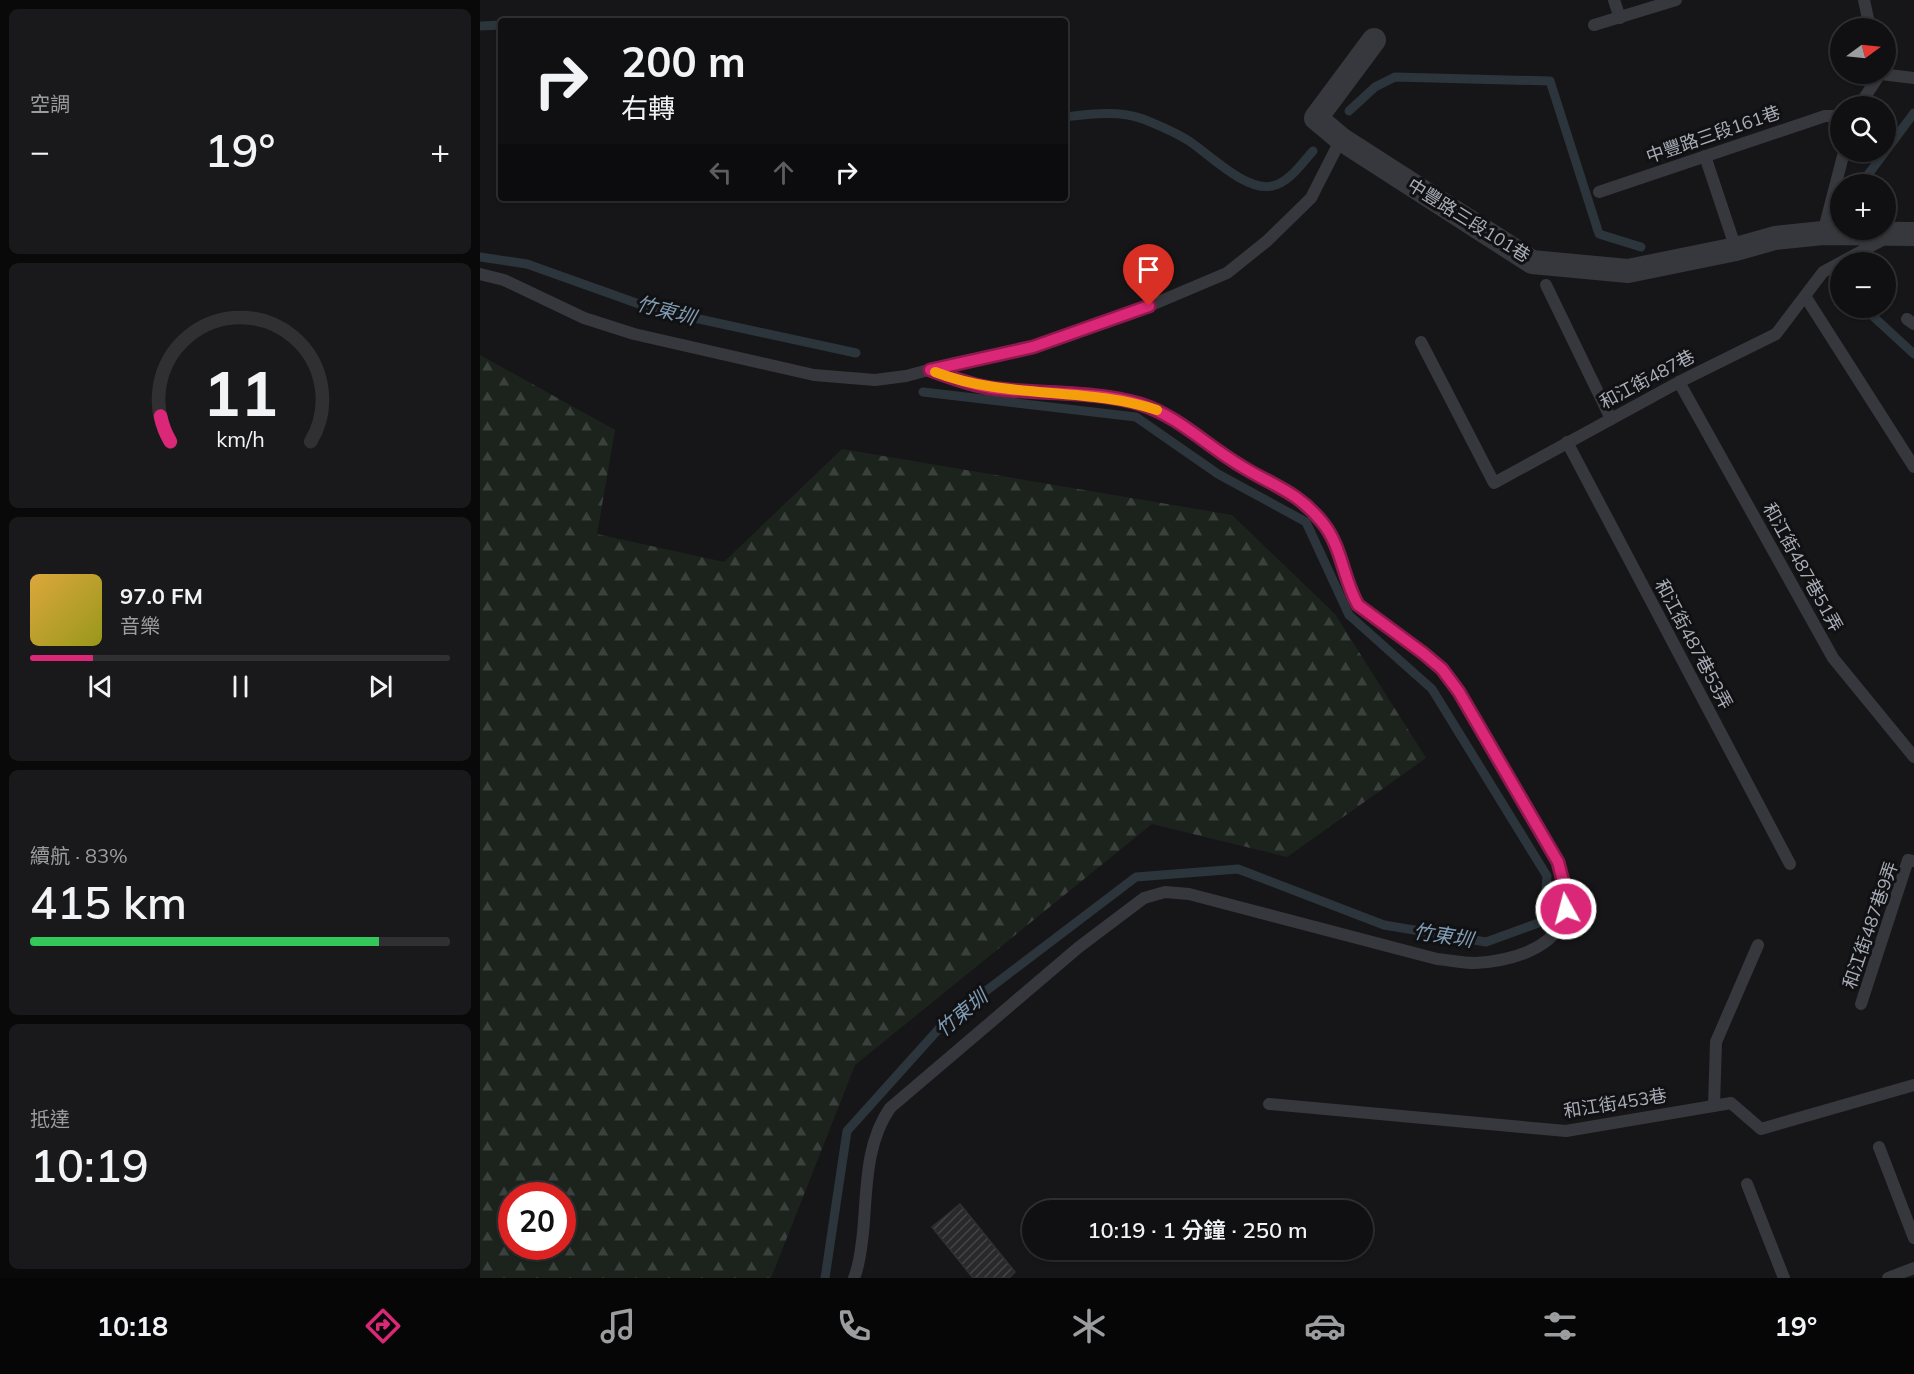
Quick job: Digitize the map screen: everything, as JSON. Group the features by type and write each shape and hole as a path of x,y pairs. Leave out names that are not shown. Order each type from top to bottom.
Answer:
{"street":[{"name":"中豐路三段101巷","path":"1374,40 1316,118 1341,139 1532,261 1628,271 1736,249 1775,238 1823,233 1903,234"}],"lane":[{"path":"1614,0 1620,18"},
{"path":"1594,26 1676,0"},
{"path":"1864,0 1868,18"},
{"path":"1896,76 1914,78"},
{"name":"中豐路三段161巷","path":"1599,192 1830,116"},
{"path":"480,274 504,280 584,318 634,334 814,375 875,380 906,376 1033,347 1130,314 1227,273 1267,241 1311,198 1341,139"},
{"path":"1705,156 1736,249"},
{"path":"1823,233 1841,162"},
{"name":"和江街487巷","path":"1421,342 1494,483 1679,382 1776,334 1823,272 1903,234"},
{"path":"1546,285 1611,419"},
{"path":"1805,296 1914,467"},
{"path":"854,1278 860,1258 870,1160 875,1136 890,1108 1080,947 1144,897 1165,892 1189,894 1437,959 1473,963 1510,958 1542,944 1561,927 1566,909 1564,885 1558,862 1459,692 1442,669 1358,605 1351,594 1334,541 1324,524 1306,503 1288,490 1241,467 1160,411 1116,399 990,388 959,381 930,370"},
{"name":"和江街487巷51弄","path":"1679,382 1833,658 1914,757"},
{"name":"和江街487巷53弄","path":"1567,442 1790,864"},
{"name":"和江街487巷9弄","path":"1861,1004 1908,860 1914,861"},
{"path":"1714,1106 1716,1042 1758,945"},
{"name":"和江街453巷","path":"1269,1104 1566,1131 1731,1103 1761,1129 1914,1085"},
{"path":"1879,1147 1914,1238"},
{"path":"1747,1184 1784,1278"},
{"path":"1888,1278 1914,1268"}],"green space":[{"path":"480,355 615,430 597,534 724,562 842,449 1232,515 1335,614 1426,758 1287,857 1152,824 855,1065 771,1278 480,1278"}],"building":[{"path":"960,1204 1015,1272 1009,1278 973,1278 932,1227"}],"waterway":[{"path":"480,26 498,25"},
{"path":"1349,111 1375,87 1395,77 1550,81 1599,234 1641,247"},
{"path":"1868,174 1914,113"},
{"path":"1068,117 1124,114 1143,119 1184,138 1240,178 1262,186 1272,186 1284,181 1313,151"},
{"name":"竹東圳","path":"480,257 527,264 653,309 856,353"},
{"path":"1875,318 1914,354"},
{"name":"竹東圳","path":"825,1278 847,1131 945,1022 1136,877 1238,869 1384,925 1486,942 1544,921 1547,876 1432,689 1349,615 1306,522 1218,474 1136,417 923,392"}],"slow traffic":[{"path":"935,372 959,381 990,388 1116,399 1157,410"}],"route":[{"path":"1149,306 1033,347 930,370 959,381 990,388 1116,399 1160,411 1241,467 1288,490 1306,503 1324,524 1334,541 1351,594 1358,605 1442,669 1459,692 1558,862 1564,885 1566,909"}]}
